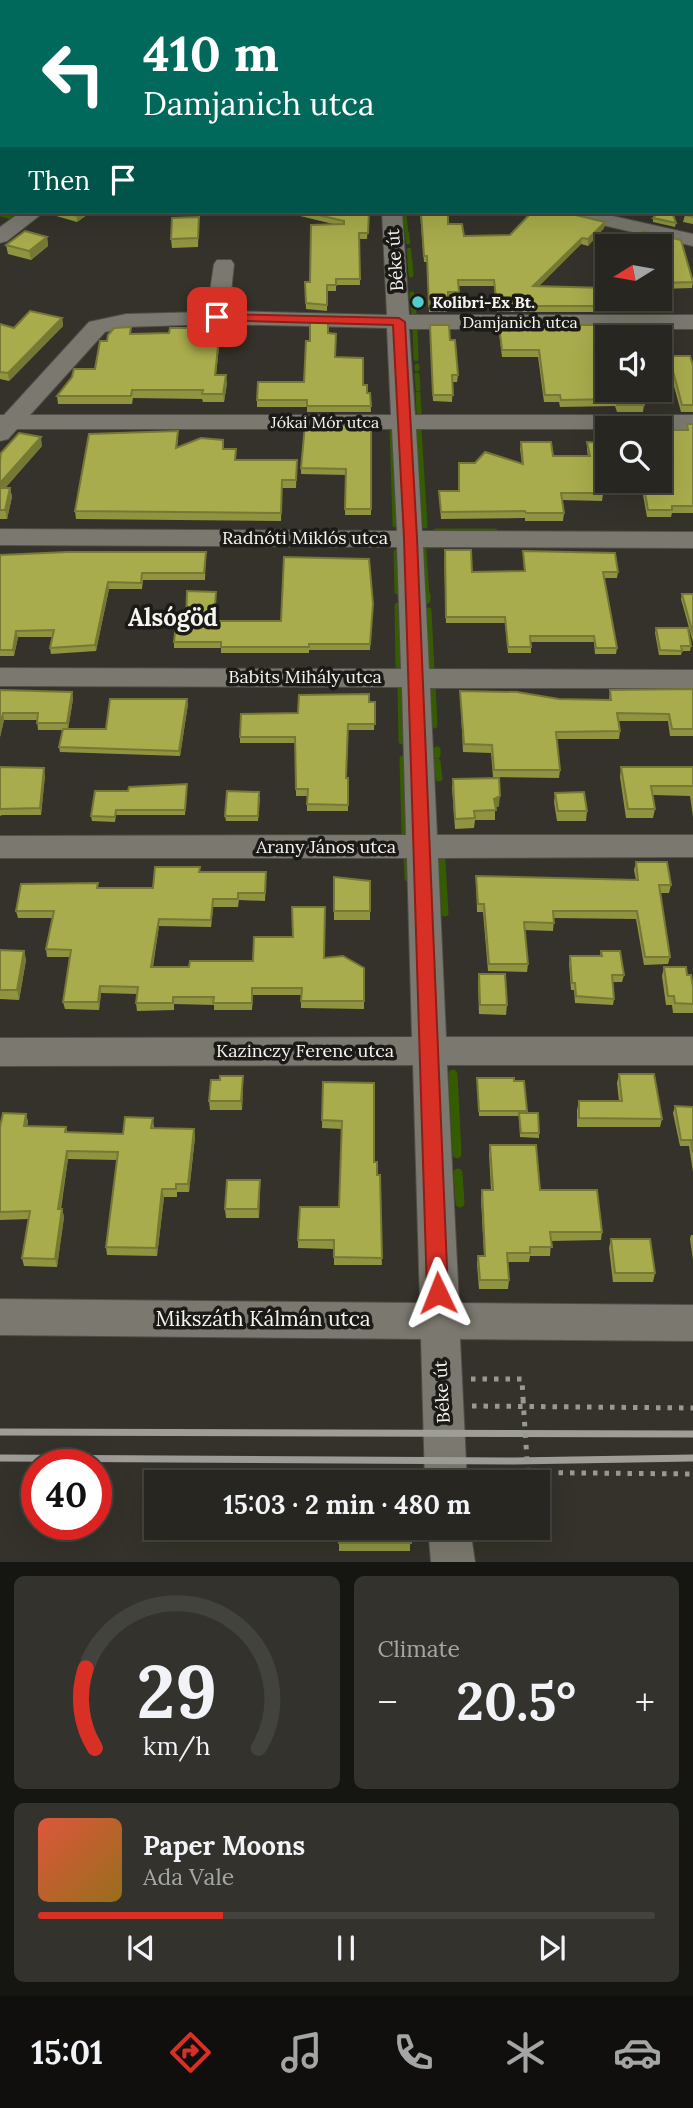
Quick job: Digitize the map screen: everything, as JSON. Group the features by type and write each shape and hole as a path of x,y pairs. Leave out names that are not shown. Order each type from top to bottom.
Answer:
{"street":[{"path":"0,237 23,214"},
{"name":"Béke út","path":"392,214 410,538 439,1320 451,1392 446,1470"},
{"path":"579,214 693,240"},
{"path":"217,317 224,264"},
{"name":"Damjanich utca","path":"4,426 97,327 115,321 196,321 217,317 399,322 693,323"},
{"name":"Jókai Mór utca","path":"4,426 32,421 693,422"},
{"name":"Radnóti Miklós utca","path":"0,537 693,540"},
{"name":"Babits Mihály utca","path":"0,677 693,679"},
{"name":"Arany János utca","path":"0,847 693,846"},
{"name":"Kazinczy Ferenc utca","path":"0,1052 693,1051"},
{"name":"Mikszáth Kálmán utca","path":"0,1317 693,1323"},
{"path":"451,1540 453,1562"}],"path":[{"path":"451,1392 522,1379 528,1470"},
{"path":"451,1392 693,1408"},
{"path":"550,1476 693,1474"}],"building":[{"path":"314,214 369,214 368,233 359,233 360,279 336,279 336,285 327,285 327,305 306,303 305,282 310,282 311,225 344,224 344,221"},
{"path":"421,214 448,214 448,224 462,224 464,236 510,235 530,214 571,214 605,222 588,239 582,238 533,286 595,288 595,306 497,306 494,280 458,280 459,292 448,292 447,306 429,306 427,256 424,256"},
{"path":"656,214 673,214 676,223 653,218"},
{"path":"199,217 198,238 171,239 172,218"},
{"path":"25,231 47,237 29,251 6,245"},
{"path":"672,238 681,240 693,282 672,283"},
{"path":"30,311 62,318 8,373 0,372 0,324 14,328"},
{"path":"310,322 328,323 328,333 336,334 335,357 363,358 363,385 367,385 371,406 307,406 307,400 257,400 258,382 304,382"},
{"path":"430,325 449,325 450,340 455,340 458,375 452,375 453,395 433,395"},
{"path":"499,325 595,325 595,399 561,400 560,395 545,395 539,350 502,350"},
{"path":"131,327 130,334 169,333 170,328 220,328 215,375 226,375 223,394 202,394 203,390 132,390 131,396 57,396 72,377 74,369 95,369 100,341 107,341 114,328"},
{"path":"672,356 690,356 693,366 693,405 682,405 672,367"},
{"path":"616,402 643,402 644,405 617,405"},
{"path":"687,424 693,424 693,506 672,506 672,510 648,510 645,493 672,493 672,430 688,430"},
{"path":"305,425 371,425 371,509 345,509 346,469 301,468"},
{"path":"178,431 176,448 201,438 223,440 223,449 236,449 235,460 297,460 296,480 282,480 281,513 75,511 89,434"},
{"path":"19,433 41,437 0,483 1,453"},
{"path":"521,442 551,442 553,456 590,456 587,442 595,442 595,493 561,493 564,513 441,512 439,491 459,491 459,463 475,463 485,452 523,464"},
{"path":"0,488 10,488 5,510 0,510"},
{"path":"445,550 471,550 472,572 525,571 523,551 615,553 618,572 603,572 617,648 596,648 594,636 530,636 531,647 508,647 505,617 446,617"},
{"path":"206,552 204,573 142,573 141,583 108,582 95,645 50,648 54,630 16,631 13,650 0,650 0,555"},
{"path":"284,557 369,559 373,604 370,644 221,647 221,642 174,642 176,624 186,625 187,591 216,592 214,621 281,621"},
{"path":"682,594 693,594 693,634"},
{"path":"656,628 688,628 691,646 681,646 682,651 660,650"},
{"path":"693,689 693,729 672,729 669,714 617,713 620,731 556,732 560,770 494,770 492,745 464,744 460,691 517,692 559,699 611,700 610,690"},
{"path":"0,690 72,692 67,723 37,723 38,713 3,713 0,725"},
{"path":"369,694 369,702 375,702 375,724 348,724 348,805 307,804 308,789 296,789 295,737 240,737 241,714 298,713 299,695"},
{"path":"110,699 187,699 179,751 59,747 63,729 106,729"},
{"path":"0,767 44,768 40,808 0,809"},
{"path":"621,767 693,767 693,786 651,786 655,809 628,809"},
{"path":"499,778 500,796 494,799 496,810 474,811 475,818 455,819 453,779"},
{"path":"187,784 185,810 116,810 115,817 91,816 95,791 128,791 129,787"},
{"path":"227,791 259,792 258,816 225,816"},
{"path":"584,792 587,811 558,811 555,793"},
{"path":"636,862 667,862 671,885 659,885 670,957 645,957 637,911 553,911 554,923 524,922 528,964 489,964 484,904 478,904 476,876 638,880"},
{"path":"155,867 200,867 199,872 266,872 265,893 238,893 238,899 213,899 211,920 159,919 151,967 189,967 190,961 253,961 254,937 293,937 292,907 325,907 324,958 343,956 364,968 364,1001 301,1001 302,988 252,988 252,1003 213,1003 214,997 173,997 173,1003 136,1003 138,987 100,986 98,1002 63,1002 71,950 46,949 54,911 16,911 21,884 98,883 97,888 153,888"},
{"path":"334,877 370,881 370,911 334,911"},
{"path":"0,950 24,951 17,990 0,990"},
{"path":"601,951 620,951 624,975 612,975 614,999 576,996 570,956 602,956"},
{"path":"664,967 686,967 687,975 691,975 693,1004 675,1003 674,996 668,996"},
{"path":"479,974 505,974 507,1005 480,1005"},
{"path":"619,1074 654,1074 662,1119 579,1118 579,1101 622,1101"},
{"path":"220,1076 243,1076 241,1101 209,1101 211,1080 220,1080"},
{"path":"477,1078 514,1078 514,1081 524,1081 527,1111 479,1111"},
{"path":"323,1082 374,1083 374,1162 377,1162 377,1175 380,1175 382,1258 334,1257 334,1240 298,1240 300,1207 339,1207 342,1121 322,1120"},
{"path":"675,1106 693,1107 693,1153 691,1140 681,1140"},
{"path":"3,1113 26,1114 24,1126 66,1127 65,1132 123,1134 125,1117 153,1118 151,1128 194,1129 188,1184 176,1184 176,1189 162,1189 156,1248 106,1247 118,1152 67,1151 58,1209 62,1209 55,1259 22,1258 30,1211 0,1212 0,1127"},
{"path":"519,1113 538,1113 539,1133 521,1133"},
{"path":"490,1145 536,1145 540,1190 597,1190 602,1232 550,1232 552,1247 530,1247 530,1253 507,1253 509,1280 480,1280 478,1256 485,1256 482,1190 493,1190"},
{"path":"227,1180 260,1180 258,1209 225,1209"},
{"path":"611,1239 650,1239 655,1273 615,1273"},
{"path":"339,1540 411,1540 411,1543 339,1543"}],"waterway":[{"path":"0,214 11,217"},
{"path":"404,214 406,230"},
{"path":"407,233 408,242"},
{"path":"409,250 410,263"},
{"path":"410,261 411,275"},
{"path":"412,294 414,314"},
{"path":"415,328 416,359"},
{"path":"417,375 418,389"},
{"path":"418,394 419,413"},
{"path":"392,428 395,525"},
{"path":"419,430 425,526"},
{"path":"436,531 495,531"},
{"path":"424,550 427,596"},
{"path":"396,552 397,592"},
{"path":"398,606 399,667"},
{"path":"428,611 431,669"},
{"path":"432,688 434,725"},
{"path":"401,689 402,741"},
{"path":"437,750 437,755"},
{"path":"403,759 405,833"},
{"path":"437,762 439,778"},
{"path":"407,858 408,878"},
{"path":"442,861 445,913"},
{"path":"453,1074 457,1154"},
{"path":"458,1173 460,1203"}],"railway":[{"path":"0,1432 693,1434"},
{"path":"0,1458 514,1461 693,1458"}],"place":[{"name":"Kolibri-Ex Bt.","path":"418,302"}],"district":[{"name":"Alsógöd","path":"173,618"}],"route":[{"path":"217,317 399,322 410,538 438,1293"}]}
